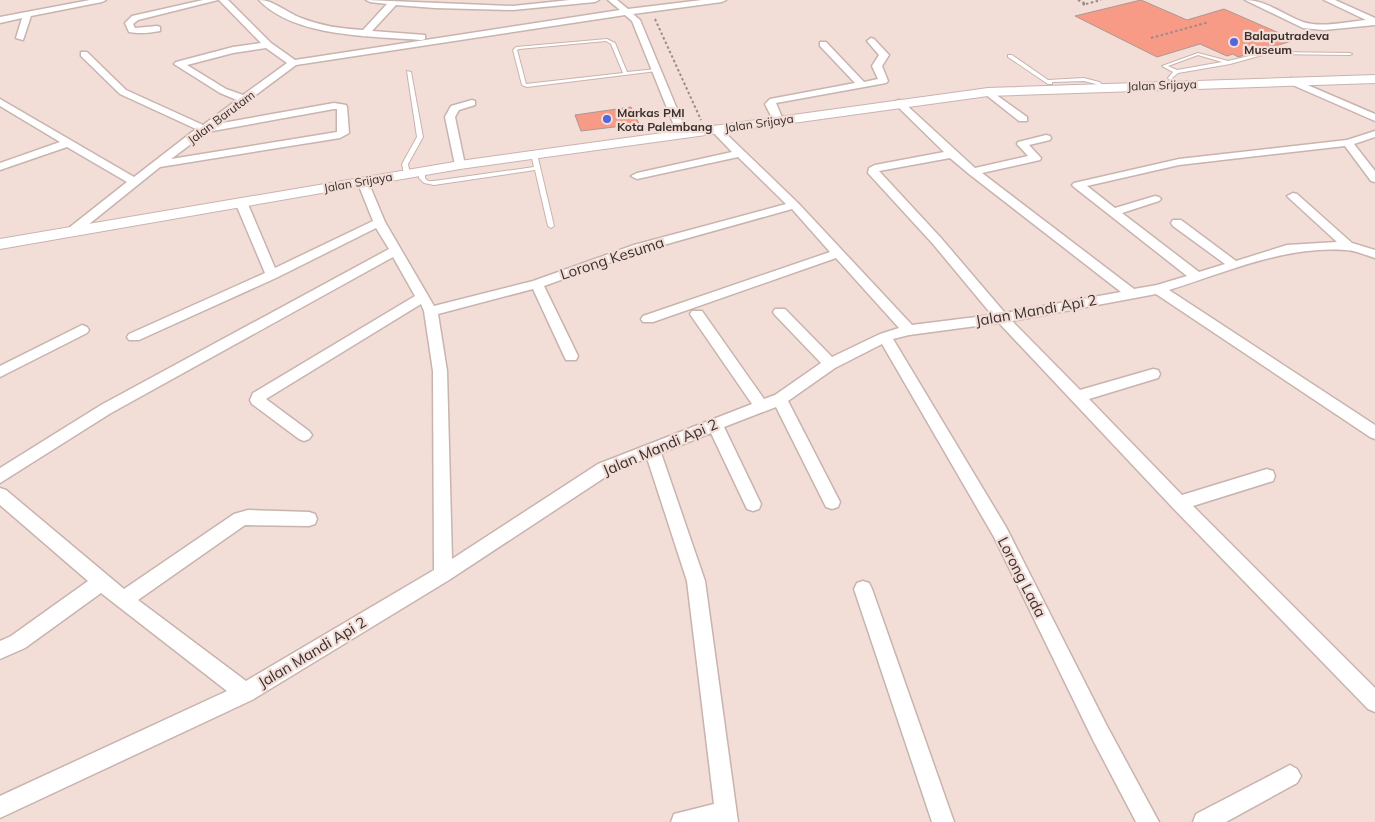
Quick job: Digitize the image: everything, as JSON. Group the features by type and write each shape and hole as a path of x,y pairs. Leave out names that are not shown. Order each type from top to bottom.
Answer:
{"street":[{"path":"0,20 100,0"},
{"path":"157,28 136,31 132,30 129,23 135,18 214,0"},
{"path":"223,0 268,45 292,63 650,9 679,2 722,0"},
{"path":"263,0 291,18 315,26 365,33 448,39"},
{"path":"370,0 393,3 513,8 595,0"},
{"path":"612,0 636,20 682,133"},
{"path":"1249,0 1303,25 1324,27 1375,22"},
{"path":"1328,0 1375,22"},
{"path":"365,33 393,3"},
{"path":"20,38 28,14"},
{"path":"778,120 771,108 770,104 773,101 884,80 877,66 884,55 871,41"},
{"path":"823,44 862,85"},
{"path":"244,99 223,90 179,64 233,50 268,45"},
{"path":"84,54 123,92 204,130 334,106 342,107 344,133 340,135 159,164"},
{"name":"Jalan Barutam","path":"74,230 134,182 244,99 286,70 292,63"},
{"name":"Jalan Srijaya","path":"0,244 460,165 988,92 1052,85 1104,87 1175,79 1291,81 1375,79"},
{"path":"1291,81 1375,118"},
{"path":"988,92 1023,119"},
{"path":"0,102 134,182"},
{"path":"899,103 973,172 1131,293"},
{"path":"460,165 450,117 455,108 472,104"},
{"path":"711,129 740,153 794,205 909,330"},
{"path":"1196,276 1078,185 1179,162 1348,143 1375,134"},
{"path":"973,172 1036,158 1022,144 1046,138"},
{"path":"0,167 68,142"},
{"path":"1348,143 1375,179"},
{"path":"637,176 740,153"},
{"path":"952,154 879,167 873,170 937,241 1002,318 1179,503 1375,702"},
{"path":"363,181 379,222 431,311 440,371 442,574"},
{"path":"1293,196 1348,246"},
{"path":"1112,212 1156,199"},
{"path":"241,202 272,275"},
{"name":"Lorong Kesuma","path":"431,311 537,284 638,248 794,205"},
{"path":"134,337 272,275 379,222"},
{"path":"1177,223 1234,265"},
{"name":"Jalan Mandi Api 2","path":"0,806 245,692 442,574 604,469 780,398 830,364 885,337 909,330 1002,318 1158,289 1288,249 1314,246 1348,246 1375,254"},
{"path":"0,476 106,409 395,250"},
{"path":"648,319 838,253"},
{"path":"537,284 571,356"},
{"path":"1158,289 1375,432"},
{"path":"304,435 257,400 258,397 423,298"},
{"path":"780,312 830,364"},
{"path":"697,314 761,406"},
{"path":"0,372 82,330"},
{"name":"Lorong Lada","path":"885,337 1000,532 1100,733 1148,822"},
{"path":"1077,397 1154,374"},
{"path":"780,398 832,502"},
{"path":"715,424 753,504"},
{"path":"652,449 696,581 726,817 682,822"},
{"path":"1179,503 1266,476"},
{"path":"0,495 123,600 245,692"},
{"path":"123,600 240,519 248,517 309,519"},
{"path":"0,650 18,642 102,582"},
{"path":"862,589 943,822"},
{"path":"1204,822 1290,776"}],"lane":[{"path":"625,73 613,43 607,40 518,48 515,50 524,85 527,86 657,70"},
{"path":"1230,63 1206,55 1194,55 1164,66 1175,79 1266,53 1350,54"},
{"path":"1010,56 1052,85"},
{"path":"406,174 405,164 420,137 410,72"},
{"path":"534,154 551,226"},
{"path":"422,172 422,178 426,182 434,183 536,168"}],"path":[{"path":"1078,0 1086,4"},
{"path":"1080,5 1101,0"},
{"path":"650,9 711,129"},
{"path":"1151,38 1209,22"}],"building":[{"path":"1141,0 1187,20 1224,9 1295,40 1238,57 1233,54 1227,56 1200,44 1157,57 1075,16"},
{"name":"Markas PMI Kota Palembang","path":"631,107 639,124 581,131 575,115"}],"place":[{"name":"Balaputradeva Museum","path":"1234,42"},
{"name":"Markas PMI Kota Palembang","path":"607,119"}]}
